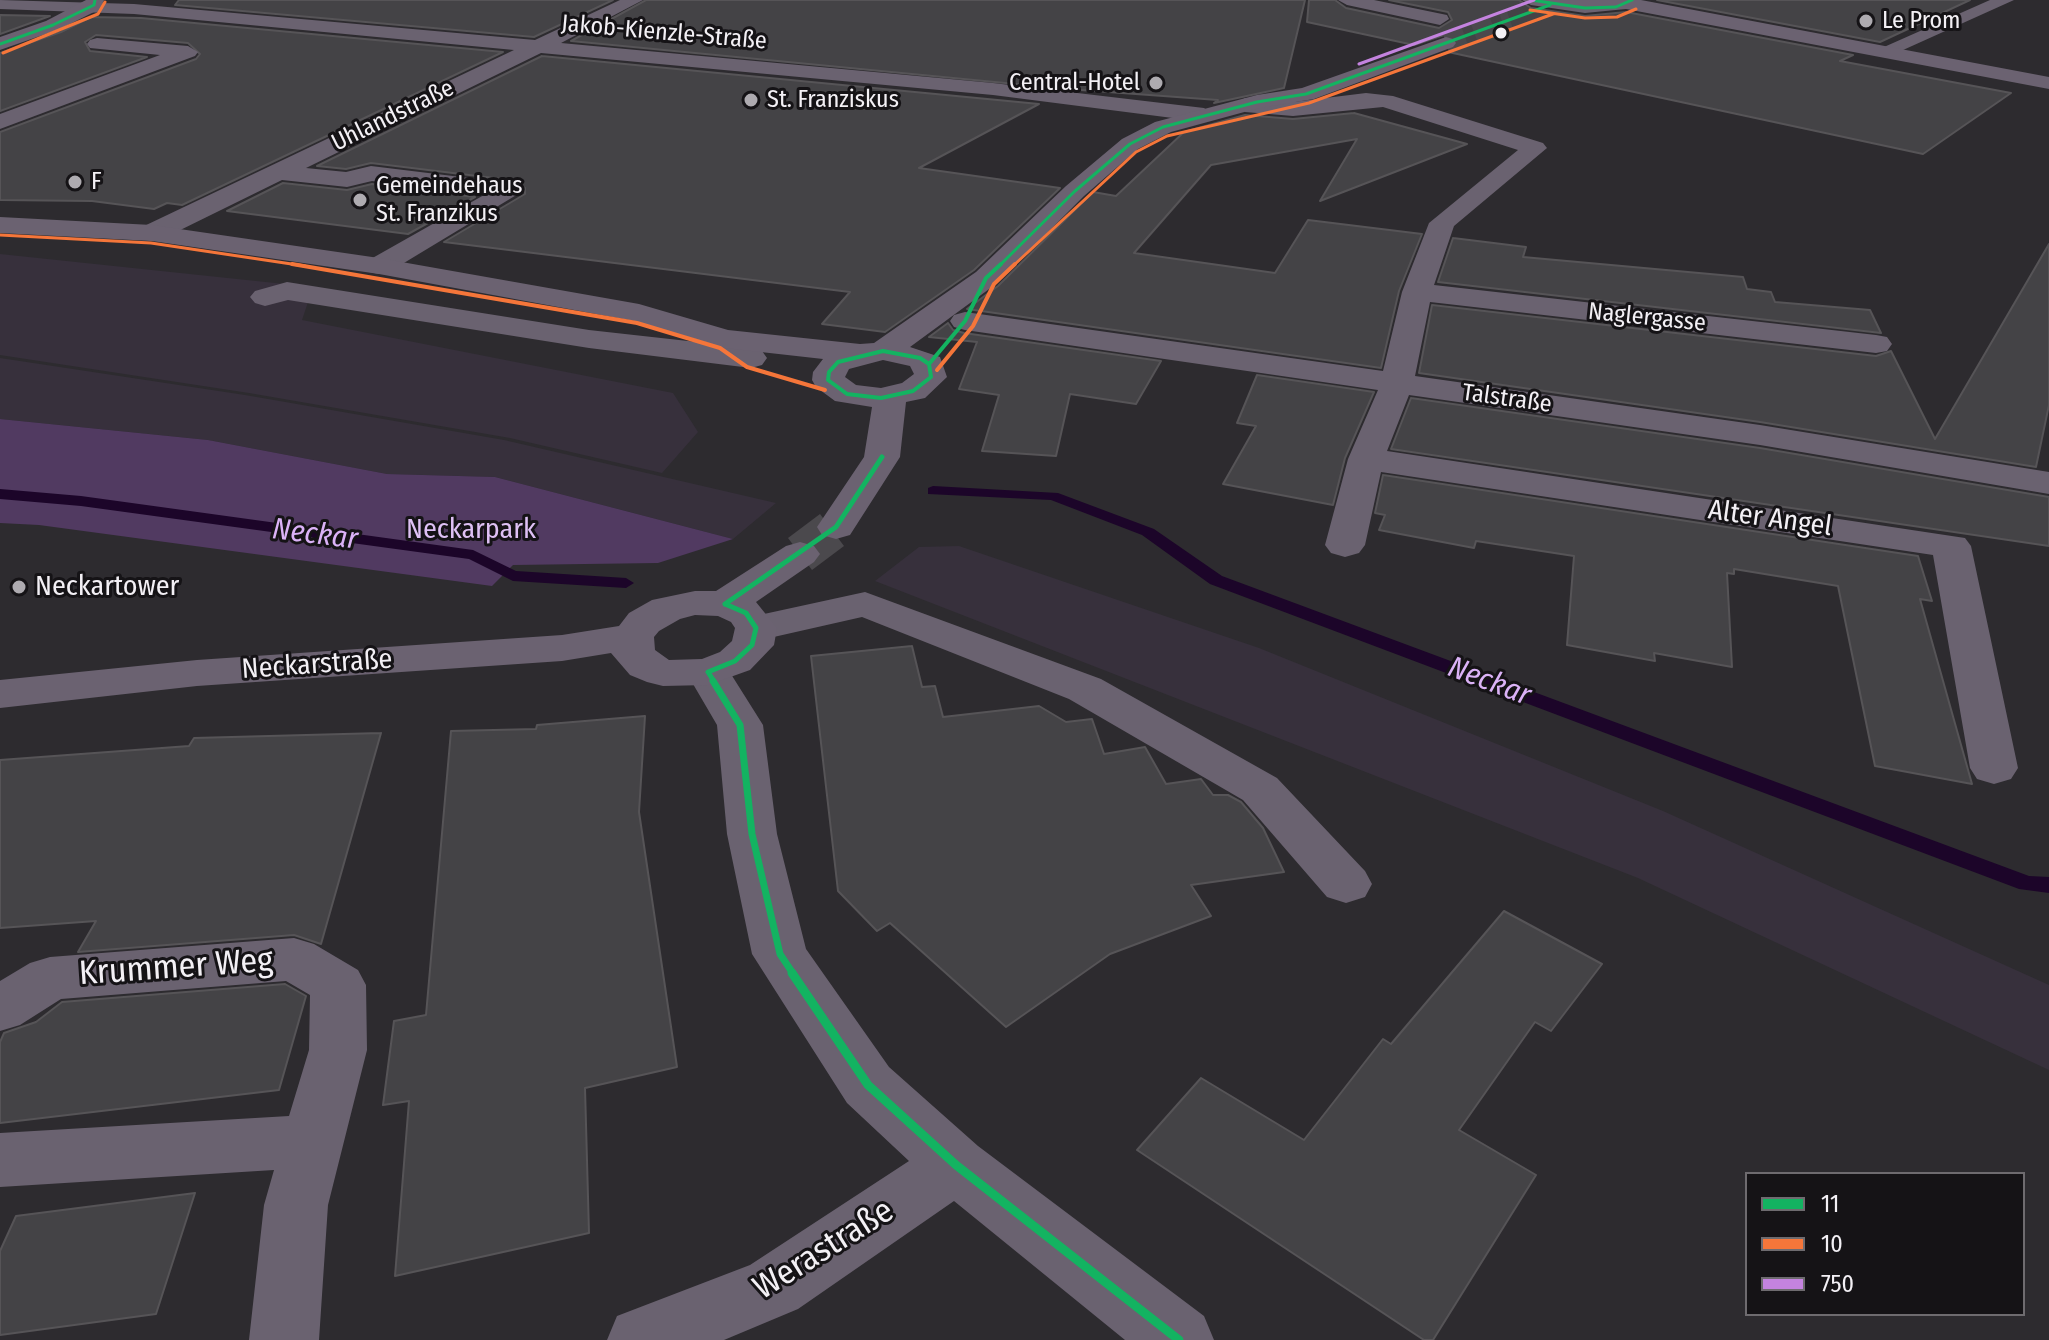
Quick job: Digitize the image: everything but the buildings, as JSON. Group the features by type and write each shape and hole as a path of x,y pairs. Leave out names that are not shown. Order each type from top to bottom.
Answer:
{"main road":[{"path":"1531,0 1550,5 1602,8 1629,2 2049,83"},
{"path":"0,44 94,3"},
{"path":"1510,20 1550,5"},
{"path":"828,380 829,372 838,362 871,353 986,278 1075,191 1130,144 1163,127 1245,105 1306,94 1446,43"},
{"path":"0,225 152,233 379,266 639,313 725,339 908,354 929,364 932,371 928,383 913,391 890,397 847,394 828,380 751,358 725,339"},
{"path":"929,364 965,321 986,278"},
{"path":"836,527 882,457 890,397"},
{"path":"740,616 800,554"},
{"path":"695,603 740,616 752,645 735,661 708,672 675,674 646,666 633,654 633,636 644,622 667,609 695,603"},
{"name":"Neckarstraße","path":"0,694 197,673 562,648 633,636"}],"street":[{"path":"0,4 133,0"},
{"name":"Uhlandstraße","path":"152,233 634,0"},
{"path":"1347,0 1440,10"},
{"path":"1885,51 2005,0"},
{"name":"Jakob-Kienzle-Straße","path":"94,3 993,89 1204,115"},
{"path":"1414,8 1440,10"},
{"path":"4,114 188,52 97,44"},
{"path":"4,114 91,71"},
{"path":"1362,73 1385,101"},
{"path":"1245,105 1293,109 1366,100 1385,101 1535,148 1442,223 1417,292 1397,383 1366,459 1345,545"},
{"name":"Jakob-Kienzle-Straße","path":"1133,108 1163,127"},
{"path":"280,172 347,180 371,173 510,191 379,266"},
{"path":"265,297 287,291 589,339 751,358"},
{"name":"Naglergasse","path":"1417,292 1876,344"},
{"name":"Talstraße","path":"965,321 1760,435 2049,483"},
{"name":"Alter Angel","path":"1366,459 1951,546 1994,768"},
{"path":"740,616 865,604 1085,689 1260,789 1346,884"},
{"path":"708,672 740,725 752,834 780,954 868,1085 956,1165 1179,1340"},
{"name":"Krummer Weg","path":"0,1009 50,978 294,959 338,985 338,1050 296,1205 284,1340"},
{"path":"0,1160 313,1141"},
{"name":"Werastraße","path":"642,1340 774,1287 956,1165"}],"shaded area":[{"path":"0,254 313,287 302,320 673,393 698,432 662,473 510,438 249,393 0,355"},
{"path":"0,358 245,395 504,440 776,503 733,539 495,477 387,474 208,440 0,419"},
{"path":"959,546 1259,648 1663,811 2049,985 2049,1070 1638,878 875,581 919,547"}],"green space":[{"name":"Neckarpark","path":"0,419 208,440 387,474 495,477 733,539 658,563 513,565 492,586 39,525 0,523"}],"waterway":[{"name":"Neckar","path":"933,491 1053,496 1148,532 1216,580 2027,884 2049,885"},
{"name":"Neckar","path":"0,494 81,501 473,555 513,576 626,583"}],"tunnel":[{"path":"1446,43 1510,20"},
{"path":"800,554 836,527"}],"transit line":[{"name":"11","path":"0,44 53,25 94,5 95,0"},
{"name":"11","path":"1531,0 1585,8 1616,7 1632,0"},
{"name":"750","path":"1359,64 1534,0"},
{"name":"10","path":"3,53 98,14 105,2"},
{"name":"11","path":"929,364 965,321 986,278 1075,191 1130,144 1163,127 1257,102 1306,94 1550,5"},
{"name":"10","path":"1530,10 1585,18 1617,17 1636,9"},
{"name":"10","path":"937,370 973,326 994,284 1082,198 1136,152 1167,136 1259,112 1309,103 1553,14"},
{"name":"10","path":"0,235 151,243 377,276 637,323 720,348 747,367 825,390"},
{"name":"11","path":"883,351 920,358 929,364 931,377 913,391 881,398 847,394 828,380 829,372 838,362 883,351"},
{"name":"11","path":"725,604 836,527 882,457"},
{"name":"11","path":"725,604 746,613 756,628 752,645 735,661 708,672 740,725 752,834 780,954 868,1085 956,1165 1179,1340"}],"place":[{"name":"Le Prom","path":"1866,21"},
{"name":"Central-Hotel","path":"1156,83"},
{"name":"St. Franziskus","path":"751,100"},
{"name":"F","path":"75,182"},
{"name":"Gemeindehaus St. Franzikus","path":"360,200"},
{"name":"Neckartower","path":"19,587"}]}
